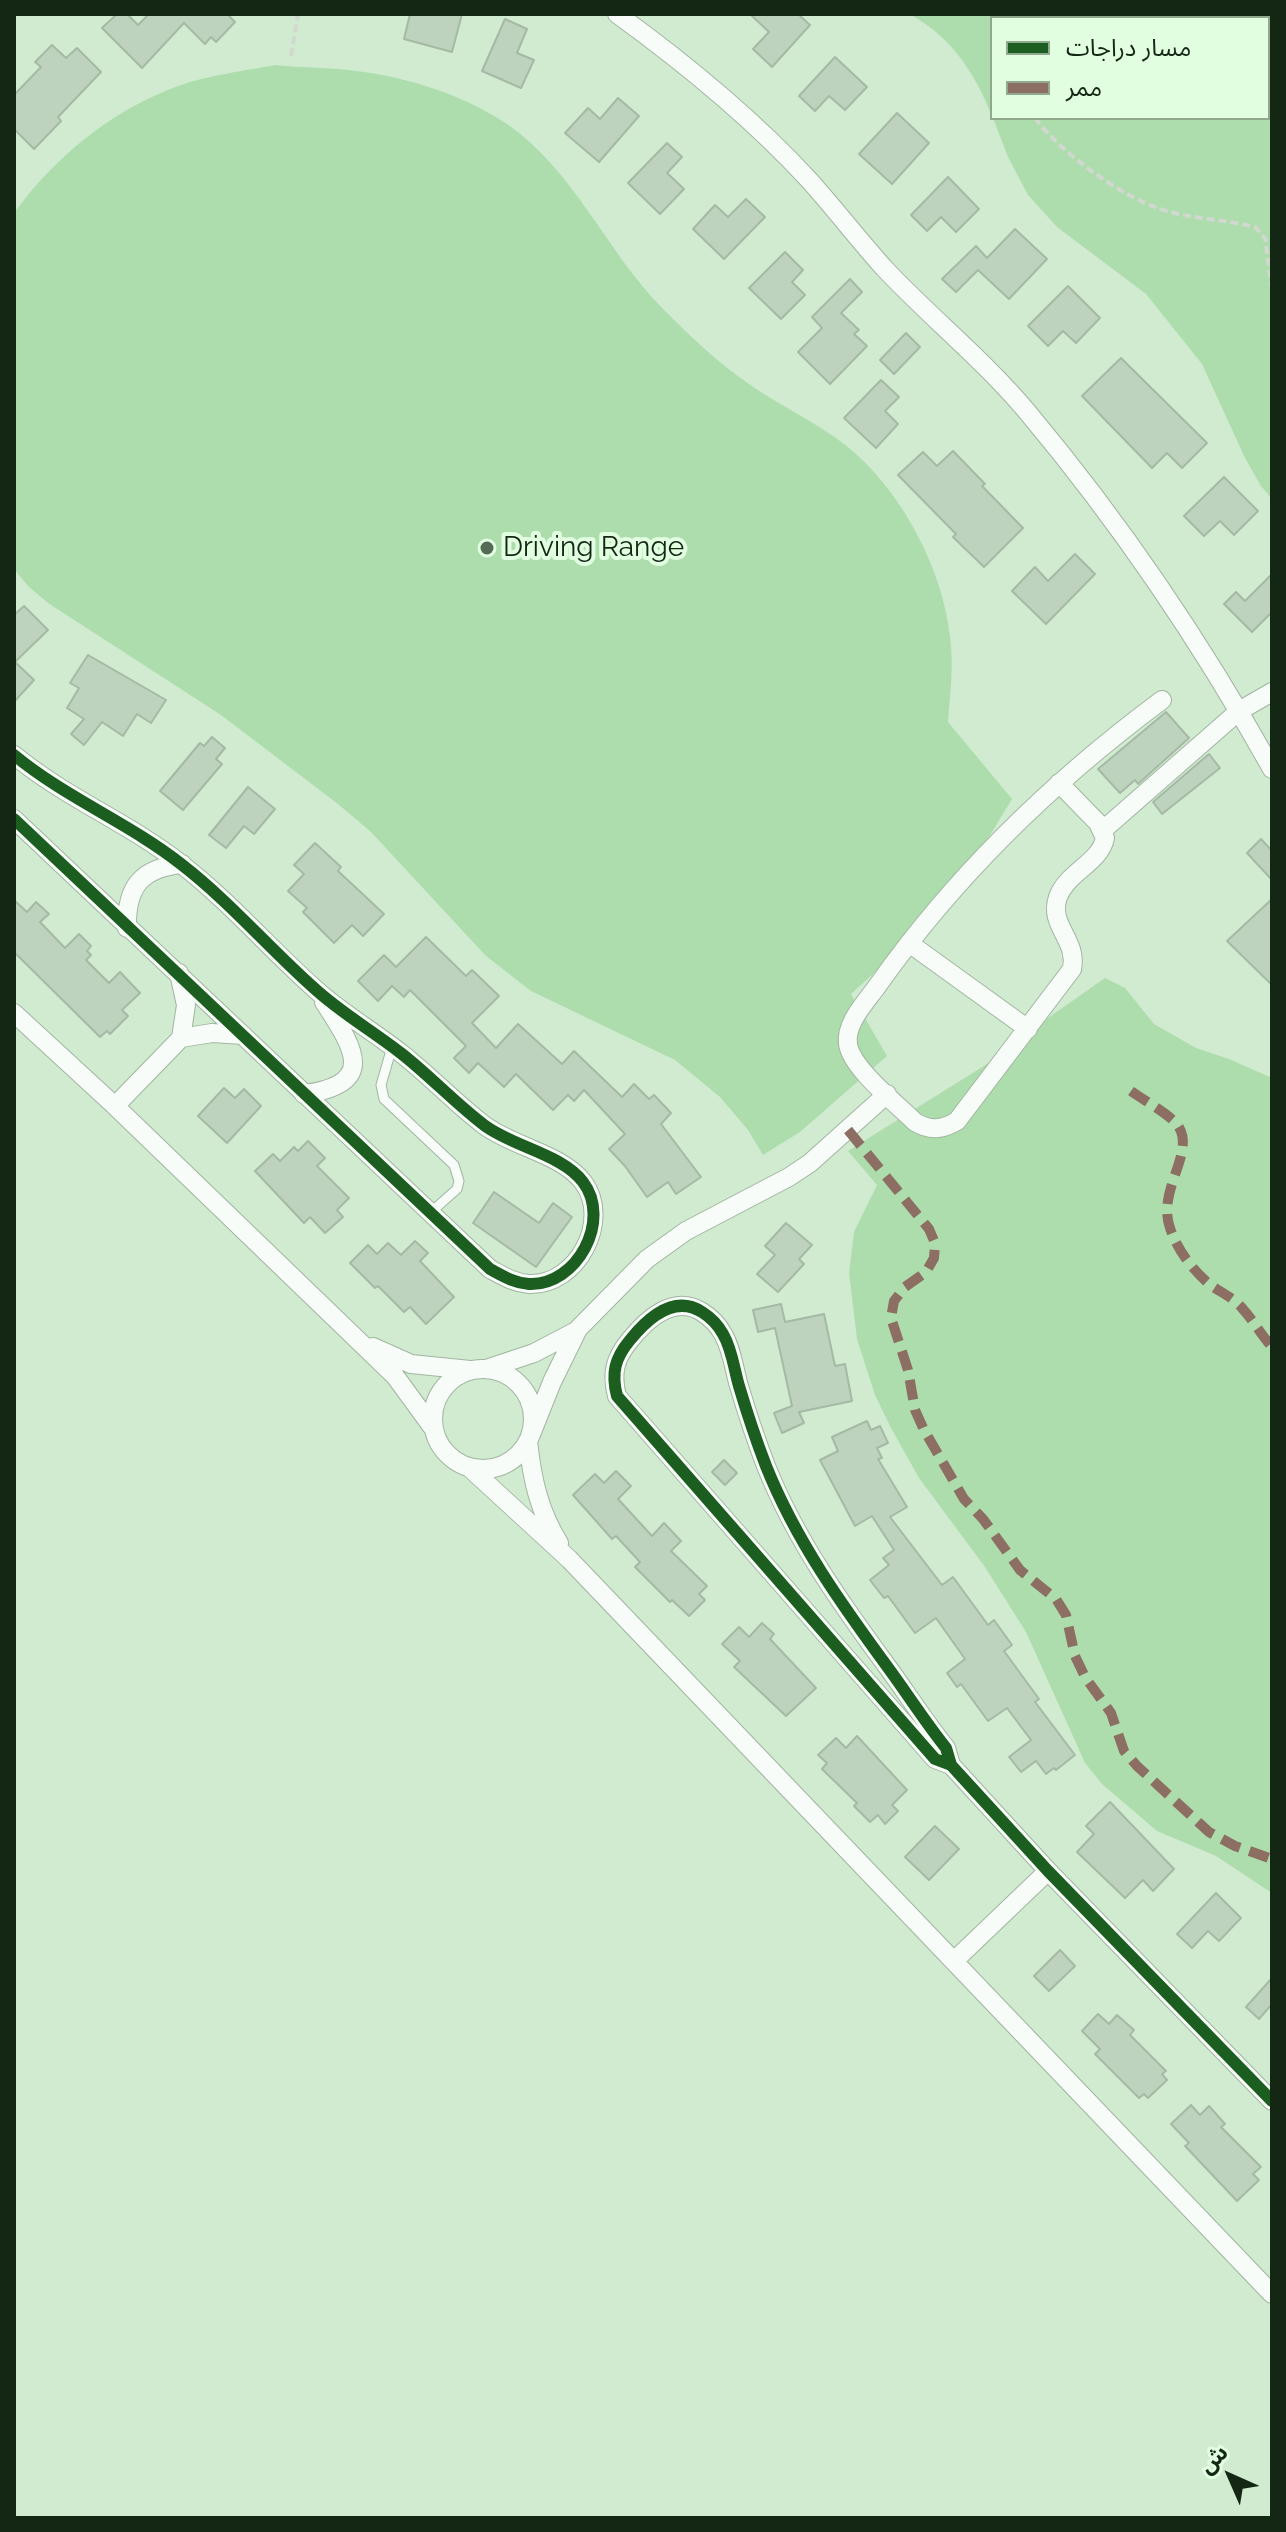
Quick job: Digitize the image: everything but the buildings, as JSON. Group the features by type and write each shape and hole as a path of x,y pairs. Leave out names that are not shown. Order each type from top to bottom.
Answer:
{"street":[{"path":"617,14 675,56 745,116 809,181 887,270 1019,402 1132,548 1187,628 1272,769"},
{"path":"1103,830 1239,711 1272,692"},
{"path":"1059,783 1103,830 1103,846 1070,880 1057,899 1058,922 1073,950 1072,969 963,1114 949,1126 940,1129 923,1127 850,1054 848,1033 859,1012 909,943 972,868 1059,783 1162,700"},
{"path":"14,755 74,798 182,864 317,991 392,1046 487,1127 572,1170 584,1183 592,1199 595,1217 592,1234 572,1265 553,1279 532,1284 510,1280 490,1269 14,819"},
{"path":"127,928 129,899 143,877 154,870 182,864"},
{"path":"909,943 1028,1029"},
{"path":"115,1106 181,1038 186,1005 179,973"},
{"path":"304,1094 328,1091 338,1086 352,1069 354,1058 346,1037 317,991"},
{"path":"14,1013 395,1376 433,1428 446,1454 471,1469 569,1559 1272,2294"},
{"path":"181,1038 212,1033 243,1035"},
{"path":"433,1428 432,1415 440,1392 458,1375 534,1353 578,1329 647,1259 686,1231 810,1163 887,1094"},
{"path":"951,1765 935,1759 617,1396 613,1380 615,1364 637,1331 663,1310 689,1306 702,1312 722,1332 747,1414 791,1521 852,1620 946,1748 951,1765 1048,1871 1272,2101"},
{"path":"471,1469 500,1467 517,1456 529,1439 578,1329"},
{"path":"353,1336 386,1355 411,1364 502,1372 522,1388 532,1411 529,1439 534,1486 549,1528 569,1559"},
{"path":"954,1961 1048,1871"}],"lane":[{"path":"392,1046 381,1085 384,1099 458,1172 457,1189 430,1213"}],"path":[{"path":"291,56 298,14"},
{"path":"1037,120 1085,166 1124,191 1166,211 1255,227 1265,238 1272,291"}],"green space":[{"path":"909,14 1272,14 1272,499 1245,458 1202,364 1146,294 1057,227 1028,195 1008,157 994,120 1270,120 1270,16 990,16 990,112 960,57 924,23"},
{"path":"276,65 348,70 411,82 470,103 507,124 552,164 642,286 662,308 726,367 855,453 890,491 919,537 939,587 950,637 952,669 948,722 1012,799 969,870 915,936 851,994 887,1056 800,1132 763,1155 748,1130 720,1097 675,1060 531,991 486,956 371,832 338,804 221,715 48,603 14,569 14,213 70,151 138,104 190,82"},
{"path":"1105,978 1125,988 1154,1024 1196,1048 1272,1078 1272,1893 1216,1856 1157,1831 1102,1784 1085,1763 1026,1632 985,1567 919,1478 891,1428 875,1395 857,1339 849,1273 854,1232 877,1185 848,1151 987,1064"}],"marked path":[{"path":"1131,1091 1176,1123 1182,1134 1181,1158 1168,1199 1167,1213 1176,1243 1196,1271 1238,1304 1272,1347"},
{"path":"848,1130 929,1229 935,1243 934,1258 926,1272 905,1287 894,1301 891,1318 908,1370 915,1410 964,1499 983,1519 1020,1570 1056,1599 1066,1615 1075,1656 1085,1677 1111,1713 1124,1751 1209,1832 1235,1846 1272,1859"}],"cycle path":[{"path":"14,755 181,864 216,893 324,997 402,1054 484,1125 574,1172 591,1197 594,1214 585,1248 575,1263 546,1282 529,1284 513,1281 490,1269 14,819"},
{"path":"951,1765 935,1759 617,1396 614,1380 621,1353 644,1324 662,1311 671,1307 692,1307 719,1327 729,1346 762,1456 791,1520 837,1596 946,1748 951,1765 1048,1871 1272,2101"}],"place":[{"name":"Driving Range","path":"487,548"}]}
